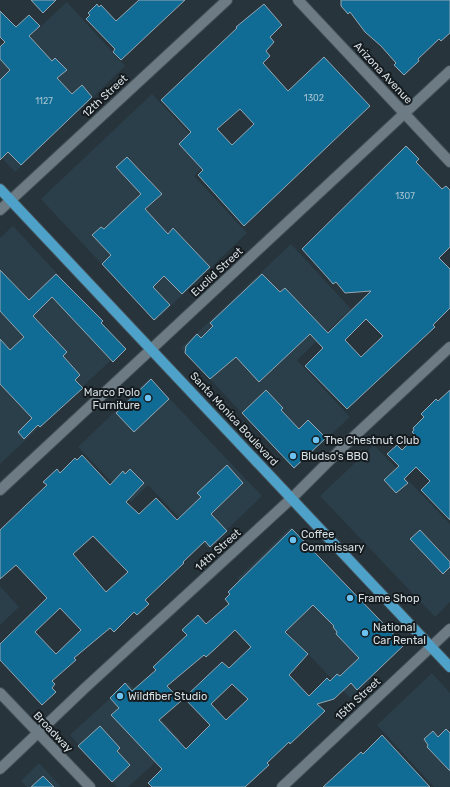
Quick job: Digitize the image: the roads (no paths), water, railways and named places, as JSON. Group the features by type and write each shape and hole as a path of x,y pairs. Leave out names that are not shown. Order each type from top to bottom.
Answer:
{"main road":[{"name":"Santa Monica Boulevard","path":"0,189 450,667"}],"street":[{"name":"12th Street","path":"0,210 227,0"},
{"name":"Arizona Avenue","path":"298,0 450,162"},
{"name":"Euclid Street","path":"0,490 450,71"},
{"name":"14th Street","path":"0,769 85,688 292,498 347,443 450,347"},
{"name":"15th Street","path":"282,787 450,629"},
{"name":"Broadway","path":"0,693 90,787"}],"place":[{"name":"Marco Polo Furniture","path":"148,398"},
{"name":"The Chestnut Club","path":"316,440"},
{"name":"Bludso's BBQ","path":"293,456"},
{"name":"Coffee Commissary","path":"293,540"},
{"name":"Frame Shop","path":"350,598"},
{"name":"National Car Rental","path":"365,633"},
{"name":"Wildfiber Studio","path":"120,696"}]}
